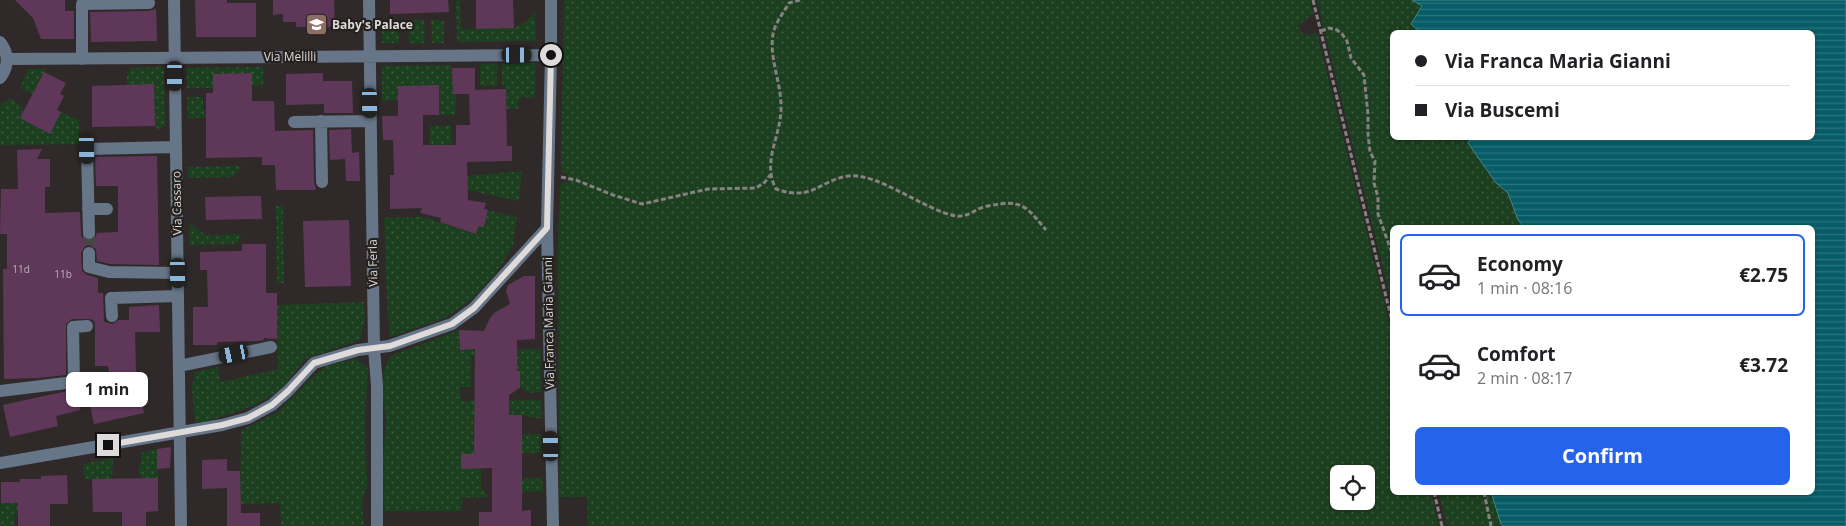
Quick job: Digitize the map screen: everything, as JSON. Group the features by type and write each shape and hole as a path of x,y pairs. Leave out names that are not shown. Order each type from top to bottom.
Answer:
{"street":[{"name":"Via Cassaro","path":"174,0 181,526"},
{"name":"Via Ferla","path":"369,0 374,348 377,386 377,526"},
{"name":"Via Franca Maria Gianni","path":"550,0 551,55 547,228 552,526"},
{"path":"82,58 82,4 149,3"},
{"path":"0,42 5,49 7,59 5,71 0,78"},
{"name":"Via Melilli","path":"7,59 551,55"},
{"path":"321,121 322,182"},
{"path":"294,122 371,121"},
{"path":"89,233 87,149 176,147"},
{"path":"88,209 107,209"},
{"path":"0,463 222,425 248,418 278,400 314,363 358,350 390,346 452,324 474,308 547,228"},
{"path":"89,253 89,267 109,272 178,273"},
{"path":"112,316 111,298 178,296"},
{"path":"0,391 74,382 73,327 88,326"},
{"path":"179,366 271,347"}],"path":[{"path":"800,0 789,3 774,31 773,58 781,109 770,161 770,174 776,189 795,193 806,192 850,176 869,179 931,207 956,216 964,216 988,206 1009,203 1020,204 1028,209 1046,230"},
{"path":"1313,0 1390,313"},
{"path":"1321,31 1329,28 1337,30 1342,34 1347,41 1350,58 1364,75 1370,152 1375,161 1374,182 1378,197 1378,214 1390,247"},
{"path":"548,176 576,180 642,204 708,189 756,188 765,182 770,174"},
{"path":"1435,495 1442,526"},
{"path":"1485,495 1491,526"}],"green space":[{"path":"456,0 460,0 461,29 514,28 527,21 535,12 536,41 457,42"},
{"path":"564,0 1310,0 1313,14 1298,26 1304,35 1317,33 1390,327 1390,495 1431,495 1439,526 588,526 587,497 559,497 558,242 560,185 567,181 568,175 561,171"},
{"path":"1317,0 1412,0 1423,6 1411,24 1418,30 1390,30 1390,140 1470,140 1468,143 1496,183 1508,193 1518,220 1522,225 1390,225 1390,297"},
{"path":"424,19 425,43 409,43 408,20"},
{"path":"431,19 444,21 444,43 432,43"},
{"path":"382,21 398,21 399,43 382,43"},
{"path":"536,63 535,98 519,97 518,109 507,109 506,86 502,86 502,64"},
{"path":"480,64 497,64 497,86 480,86"},
{"path":"452,65 453,94 456,94 456,115 439,115 439,105 398,86 398,100 382,101 382,66"},
{"path":"164,67 165,125 159,130 127,85 127,72 131,68"},
{"path":"263,67 263,86 252,86 252,73 214,74 213,88 187,88 187,68"},
{"path":"28,69 46,69 32,94 20,88"},
{"path":"187,97 203,97 203,110 252,110 252,117 188,118"},
{"path":"11,98 24,109 20,118 49,134 61,112 79,120 79,144 0,145 0,105"},
{"path":"451,125 452,148 437,148 437,145 429,145 430,126"},
{"path":"242,166 234,177 188,178 188,167"},
{"path":"522,171 519,201 468,190 467,176"},
{"path":"276,206 283,206 284,283 277,283"},
{"path":"488,210 517,217 513,246 497,272 471,300 445,318 390,337 384,218 420,216 476,234 478,226 484,227"},
{"path":"189,223 206,235 242,234 237,244 189,245"},
{"path":"364,302 365,319 360,340 305,359 282,389 255,405 206,422 195,422 192,389 194,372 218,367 221,382 278,369 277,305"},
{"path":"459,330 460,350 541,349 541,392 528,393 520,387 520,372 517,371 516,356 471,356 471,387 460,387 461,401 541,400 542,419 522,415 473,416 474,454 461,454 461,468 481,467 481,488 488,497 462,498 462,511 384,511 383,458 386,421 382,392 384,370 390,356"},
{"path":"356,359 368,368 365,421 367,486 362,503 364,526 281,526 280,503 240,504 241,430 278,412 309,380 327,365"},
{"path":"523,434 542,434 542,453 496,453 496,443 522,443"},
{"path":"157,449 158,478 142,478 138,471 141,453"},
{"path":"113,458 112,479 84,479 83,464"},
{"path":"522,478 542,478 543,491 522,492"},
{"path":"1439,495 1493,495 1503,526 1447,526"},
{"path":"0,503 18,503 18,514 15,515 14,526 0,526"}],"water":[{"path":"1412,0 1846,0 1846,526 1503,526 1501,524 1492,495 1815,495 1815,225 1522,225 1518,220 1508,193 1496,183 1468,143 1470,140 1815,140 1815,30 1418,30 1411,24 1422,6"}],"building":[{"path":"15,0 65,0 65,11 74,11 74,39 41,39 33,18"},
{"path":"195,0 227,0 227,3 256,3 256,37 196,37"},
{"path":"273,0 334,0 335,27 296,27 296,22 283,22 283,14 273,15"},
{"path":"390,0 448,0 449,12 390,14"},
{"path":"476,0 513,0 514,28 476,29"},
{"path":"156,9 157,41 91,42 90,12 149,11"},
{"path":"452,68 475,68 475,90 506,89 507,146 512,146 512,161 467,162 468,200 486,203 484,209 488,210 484,227 478,226 476,234 440,222 441,218 420,213 422,208 390,209 390,175 394,175 393,140 383,140 382,116 398,116 398,86 439,85 439,115 423,115 423,145 456,145 456,125 470,125 469,94 453,94"},
{"path":"44,72 66,83 60,94 64,96 57,110 61,112 50,134 20,118"},
{"path":"252,73 252,101 274,101 275,131 313,130 314,182 316,190 276,190 275,165 262,165 262,157 206,158 206,93 213,93 213,74"},
{"path":"323,73 323,81 352,81 353,113 324,113 324,104 286,105 286,74"},
{"path":"154,84 155,126 92,127 92,86"},
{"path":"351,129 352,153 359,152 360,181 346,181 345,159 330,160 329,130"},
{"path":"42,149 37,159 50,159 50,187 45,187 45,213 80,212 82,238 89,241 94,240 97,233 118,232 118,186 96,186 95,157 157,156 159,265 110,264 97,261 96,249 89,245 85,246 81,253 82,271 87,275 98,278 98,293 103,293 104,321 102,321 112,324 119,320 129,320 129,307 159,305 160,332 135,332 136,375 144,413 94,424 88,396 113,390 108,366 95,366 95,325 94,321 90,319 72,319 66,324 66,375 4,379 3,269 7,269 7,234 0,234 1,189 18,189 17,150"},
{"path":"261,196 262,219 206,220 205,197"},
{"path":"349,220 351,286 305,287 303,221"},
{"path":"242,244 266,244 266,293 277,293 277,339 264,338 264,340 259,341 217,342 217,345 193,345 193,307 208,307 207,270 200,270 200,252 242,251"},
{"path":"524,276 535,276 535,339 517,340 517,371 520,371 520,388 509,395 509,415 522,415 522,511 531,510 531,526 479,526 479,512 492,512 492,468 461,469 461,454 474,454 475,349 460,350 459,330 484,331 494,313 510,304 506,291 508,285"},
{"path":"81,388 80,410 56,416 58,426 10,437 3,405"},
{"path":"171,447 170,468 157,469 157,449"},
{"path":"227,459 227,471 240,471 241,513 260,513 260,526 227,526 227,488 202,489 202,460"},
{"path":"67,475 68,504 50,504 50,526 18,526 18,503 1,503 1,482 20,482 20,479 41,479 41,476"},
{"path":"158,478 158,511 146,512 146,526 122,526 122,512 93,512 92,479"}],"tunnel":[{"path":"89,233 89,253"}],"place":[{"name":"Baby's Palace","path":"316,25"}],"route":[{"path":"108,445 222,425 248,418 272,405 314,363 358,350 390,346 413,339 452,324 474,308 547,228 551,55"}]}
